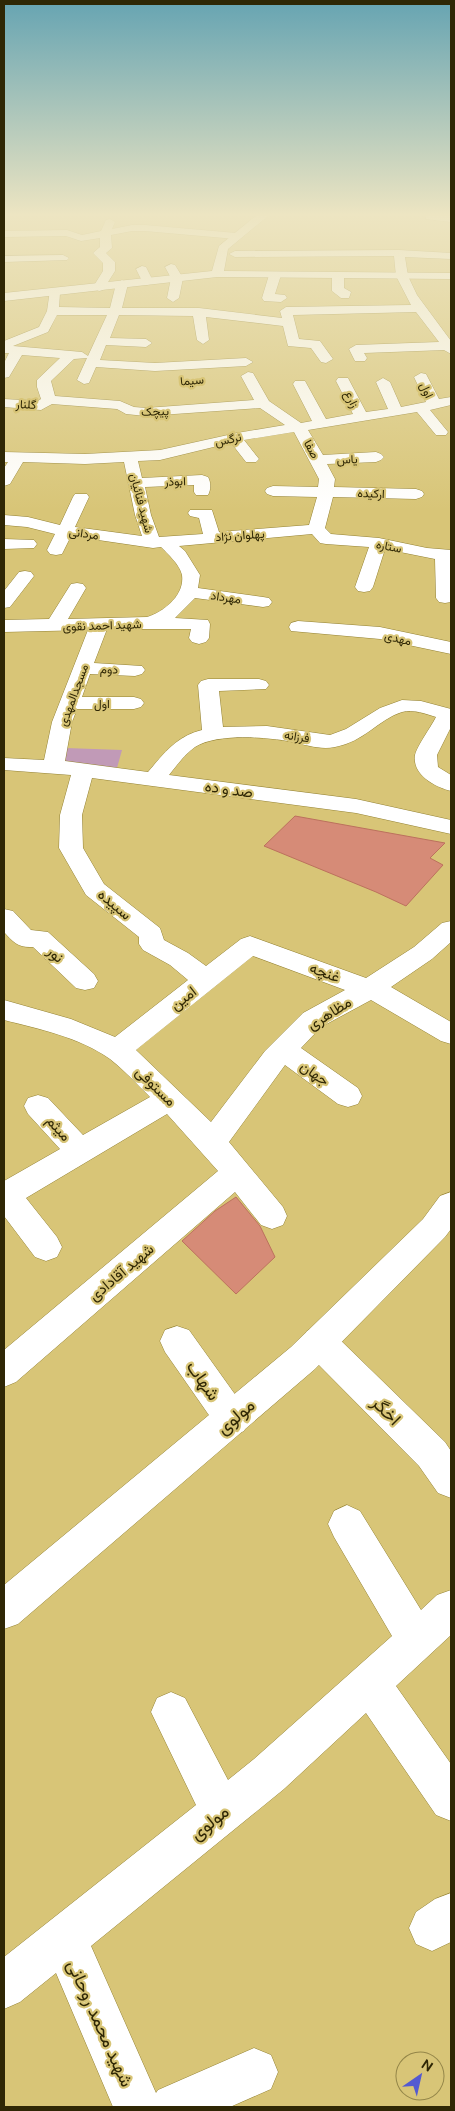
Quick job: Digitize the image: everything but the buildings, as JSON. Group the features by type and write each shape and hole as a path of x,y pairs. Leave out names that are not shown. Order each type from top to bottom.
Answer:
{"street":[{"path":"4,345 44,329 51,314"},
{"path":"99,381 84,380 114,314"},
{"path":"199,314 203,340"},
{"path":"205,314 289,333 318,333"},
{"path":"286,314 292,343 314,344 326,359"},
{"path":"425,314 450,348"},
{"path":"430,320 444,320"},
{"path":"16,326 44,329"},
{"path":"289,333 304,329"},
{"path":"100,341 146,343"},
{"path":"360,358 356,348 450,348"},
{"name":"سیما","path":"4,349 71,355 92,360 155,367 247,369"},
{"path":"4,374 18,350"},
{"name":"گلنار","path":"4,403 41,406 49,400 44,387 44,380 71,355"},
{"name":"سیما","path":"155,367 157,377 162,382"},
{"name":"صفا","path":"247,369 263,404 300,430 327,479 321,534"},
{"name":"اول","path":"421,377 427,405 441,432"},
{"name":"سیما","path":"190,379 211,383 220,406"},
{"name":"زارع","path":"343,381 361,416"},
{"path":"384,382 396,412"},
{"path":"300,384 321,424"},
{"path":"139,394 135,400 140,412"},
{"name":"پیچک","path":"49,400 120,405 131,411 140,412 263,404"},
{"name":"نرگس","path":"42,455 131,462 177,458 321,424 361,416 396,412 451,400"},
{"name":"نرگس","path":"8,461 42,455 129,458 160,456 236,437 300,430"},
{"path":"240,444 251,459"},
{"path":"35,476 42,455"},
{"name":"یاس","path":"317,460 376,458"},
{"path":"4,481 8,461"},
{"name":"شهید فنائیان","path":"131,462 143,515 159,543"},
{"name":"ابوذر","path":"136,483 202,480 202,492"},
{"name":"ارکیده","path":"273,491 416,494"},
{"path":"56,550 82,497"},
{"path":"196,513 206,514 212,537"},
{"name":"مردانی","path":"4,520 28,522 66,530 159,543"},
{"name":"پهلوان نژاد","path":"159,543 212,537 321,534"},
{"name":"ستاره","path":"321,534 448,555"},
{"path":"97,554 116,537"},
{"path":"159,543 179,555 191,575 189,592"},
{"path":"364,587 378,543"},
{"path":"4,544 28,544"},
{"path":"445,598 448,555"},
{"path":"4,603 24,576"},
{"path":"55,626 78,588"},
{"name":"مهرداد","path":"189,592 263,602"},
{"name":"شهید احمد نقوی","path":"5,630 55,626 149,623 164,618 188,596 189,592"},
{"path":"149,623 201,624 199,638"},
{"name":"مسجدالمهدی","path":"53,767 62,722 99,625"},
{"name":"مهدی","path":"298,627 380,633 451,648"},
{"path":"342,649 345,629"},
{"name":"دوم","path":"83,668 135,670"},
{"path":"213,735 208,685 259,685"},
{"name":"اول","path":"69,703 134,703"},
{"name":"فرزانه","path":"154,779 175,754 194,739 213,735 265,731 332,742 352,736 390,710 402,706 450,714 426,755 417,757 428,770 451,784"},
{"name":"صد و ده","path":"4,764 83,770 356,806 451,827"},
{"name":"سپیده","path":"83,770 71,815 71,848 80,864 95,889 150,934 152,944 179,959 206,980"},
{"name":"نور","path":"5,907 25,940 39,938 85,980"},
{"name":"مظاهری","path":"211,1144 283,1050 312,1020 369,989 423,953 451,929"},
{"name":"امین","path":"117,1050 250,946"},
{"name":"غنچه","path":"250,946 382,994 451,1034"},
{"name":"مستوفی","path":"4,1010 88,1035 117,1050 169,1099 237,1172 272,1216"},
{"name":"جهان","path":"283,1050 348,1096"},
{"path":"46,1247 4,1196 169,1099"},
{"name":"میثم","path":"38,1106 80,1151"},
{"name":"شهید آقادادی","path":"4,1372 237,1172"},
{"name":"مولوی","path":"6,1600 232,1419 318,1342 434,1228 451,1205"},
{"name":"شهاب","path":"177,1341 232,1419"},
{"name":"اخگر","path":"318,1342 432,1454 451,1480"},
{"path":"347,1524 417,1640"},
{"name":"مولوی","path":"4,1986 269,1774 451,1609"},
{"path":"369,1683 451,1800"},
{"path":"171,1712 222,1812"},
{"name":"شهید محمد روحانی","path":"64,1938 138,2107"},
{"path":"175,2107 254,2072"}],"shaded area":[{"path":"66,748 122,750 117,768 61,764"}]}
